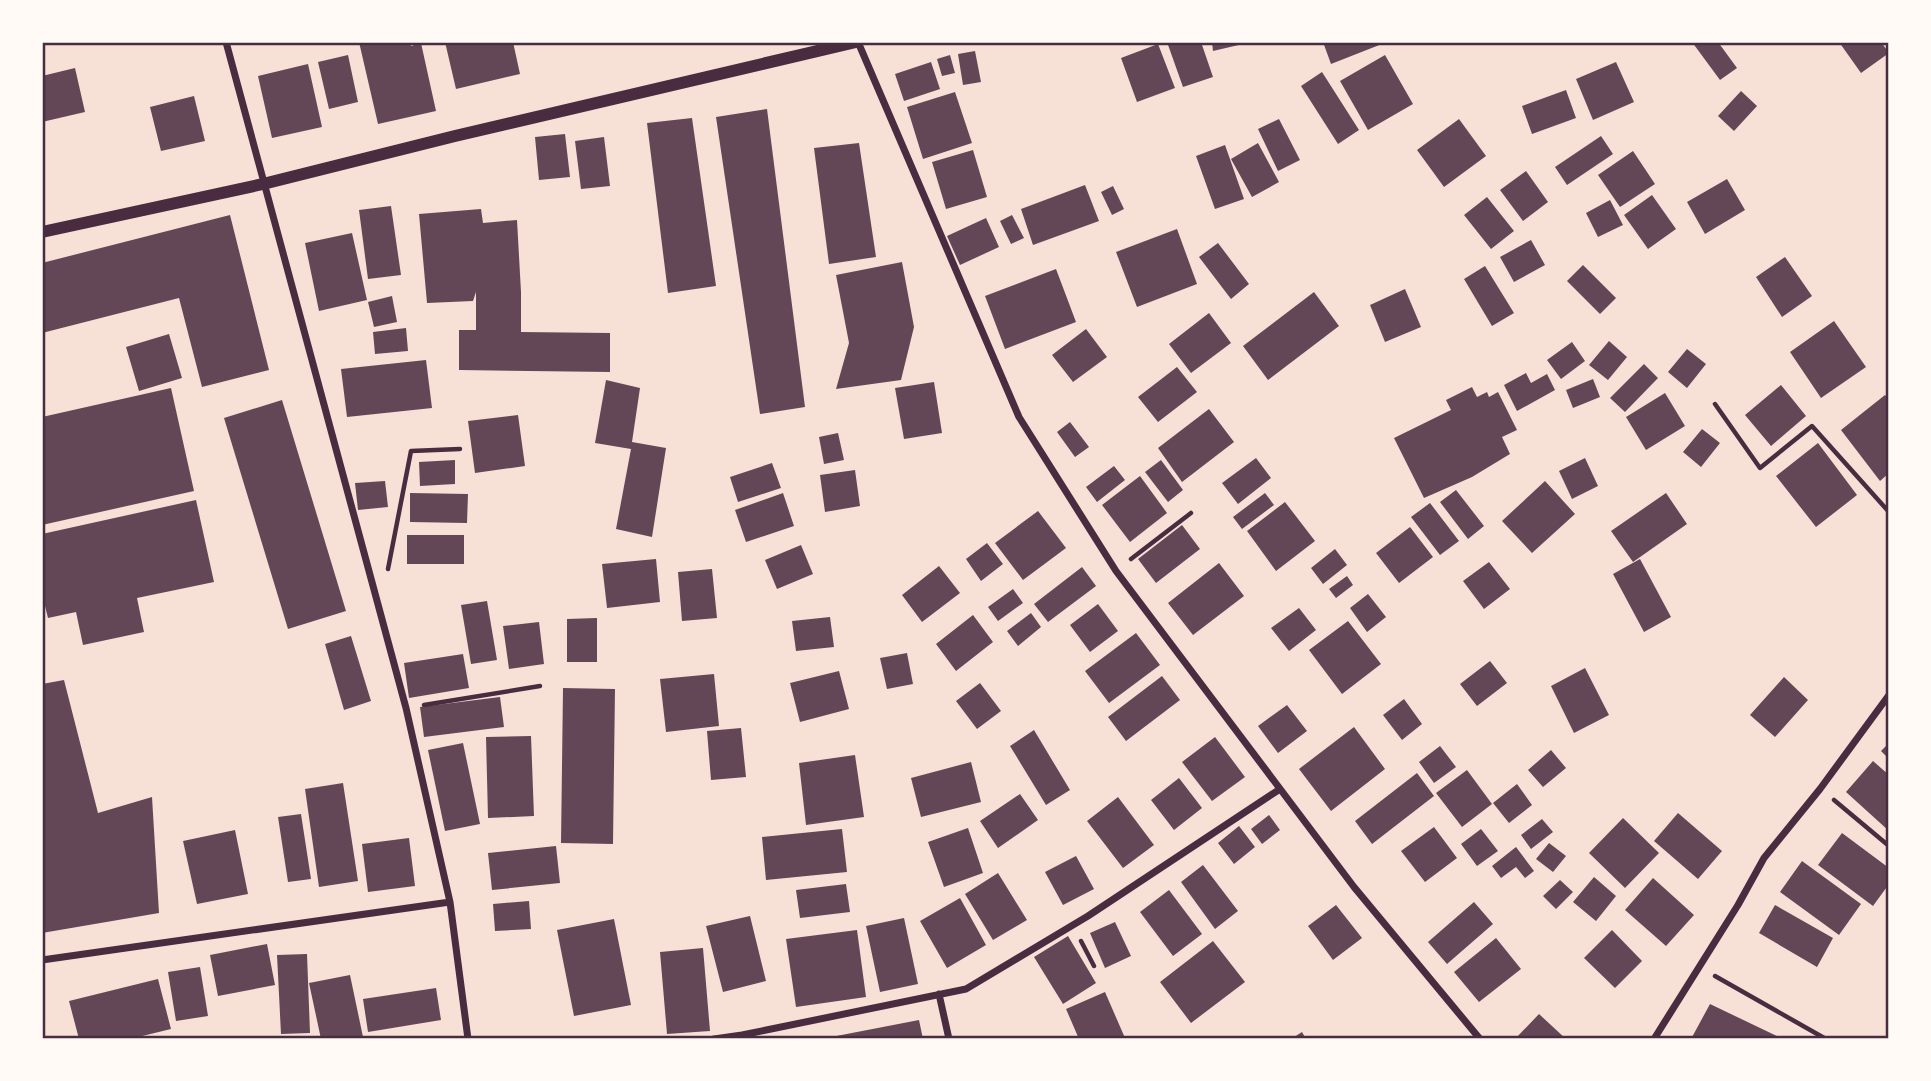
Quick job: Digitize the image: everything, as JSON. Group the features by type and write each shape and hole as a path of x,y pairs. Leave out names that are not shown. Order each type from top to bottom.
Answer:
{"street":[{"path":"226,42 406,708 450,902 468,1039"},
{"path":"42,232 263,184 857,42 1020,417 1116,571 1354,887 1480,1039"},
{"path":"1654,1039 1764,858 1889,695"},
{"path":"714,1039 966,989 1073,925 1280,789"},
{"path":"42,960 450,902"},
{"path":"939,994 949,1039"}],"path":[{"path":"1715,404 1760,467 1812,426 1889,512"},
{"path":"366,566 389,569 411,451 460,449"},
{"path":"1116,571 1191,513"},
{"path":"406,708 540,686"},
{"path":"1819,789 1889,846"},
{"path":"1073,925 1094,966"},
{"path":"1699,967 1826,1039"}],"building":[{"path":"359,42 410,42 411,46 421,43 436,111 378,124"},
{"path":"445,42 513,42 520,74 456,89"},
{"path":"1167,42 1201,42 1213,77 1183,87"},
{"path":"1212,42 1242,42 1243,44 1213,51"},
{"path":"1323,42 1387,42 1331,64"},
{"path":"1692,42 1718,42 1737,68 1720,80"},
{"path":"1839,42 1881,42 1889,53 1861,73"},
{"path":"1158,44 1175,88 1137,102 1121,58"},
{"path":"975,51 981,82 963,85 958,54"},
{"path":"348,55 358,102 329,109 318,62"},
{"path":"950,55 955,73 942,76 937,59"},
{"path":"1385,55 1413,104 1368,130 1340,81"},
{"path":"931,62 940,89 904,101 895,74"},
{"path":"1616,62 1634,102 1593,120 1576,79"},
{"path":"308,64 322,127 272,138 258,76"},
{"path":"75,68 85,112 42,122 42,76"},
{"path":"1322,72 1359,130 1338,144 1301,86"},
{"path":"1566,90 1576,118 1532,134 1522,106"},
{"path":"1741,91 1757,106 1734,131 1718,116"},
{"path":"955,92 972,143 923,159 907,107"},
{"path":"194,96 205,141 161,151 150,107"},
{"path":"767,109 805,407 760,414 716,117"},
{"path":"692,118 716,286 668,293 647,123"},
{"path":"1279,119 1300,160 1278,171 1258,129"},
{"path":"1459,119 1486,156 1444,187 1417,150"},
{"path":"565,134 570,177 539,180 535,137"},
{"path":"1601,136 1613,154 1567,185 1555,167"},
{"path":"604,137 610,186 581,189 575,141"},
{"path":"859,143 876,257 829,264 814,148"},
{"path":"1258,143 1279,182 1252,197 1231,159"},
{"path":"1225,145 1244,199 1215,209 1196,156"},
{"path":"973,150 987,197 946,209 932,162"},
{"path":"1633,151 1655,184 1620,207 1598,175"},
{"path":"1526,171 1548,202 1523,221 1500,190"},
{"path":"1727,179 1745,210 1705,234 1687,202"},
{"path":"1085,185 1099,221 1033,245 1021,209"},
{"path":"1113,186 1124,209 1112,215 1101,192"},
{"path":"1652,195 1676,229 1648,249 1624,215"},
{"path":"1487,197 1514,231 1491,249 1464,215"},
{"path":"1610,200 1623,225 1598,237 1586,213"},
{"path":"391,206 401,275 368,279 359,210"},
{"path":"481,209 483,223 517,220 521,332 610,333 610,372 459,370 459,330 476,330 476,292 473,301 427,303 419,214"},
{"path":"230,215 269,370 202,387 179,298 42,333 42,263"},
{"path":"1012,215 1024,238 1011,244 1000,221"},
{"path":"986,218 999,247 960,265 947,236"},
{"path":"1177,229 1197,284 1137,307 1116,252"},
{"path":"352,233 367,300 319,311 305,243"},
{"path":"1531,240 1545,265 1514,282 1500,257"},
{"path":"1218,243 1249,284 1231,299 1199,257"},
{"path":"1785,257 1812,296 1782,317 1756,277"},
{"path":"902,262 914,327 901,380 836,389 849,343 836,275"},
{"path":"1583,265 1616,298 1600,314 1567,281"},
{"path":"1485,266 1514,313 1492,326 1464,279"},
{"path":"1056,269 1076,322 1005,349 985,296"},
{"path":"1405,289 1421,327 1385,342 1370,305"},
{"path":"1314,292 1339,326 1268,380 1243,346"},
{"path":"392,296 397,322 374,327 368,302"},
{"path":"1209,313 1231,343 1191,373 1169,344"},
{"path":"1834,321 1866,367 1821,398 1790,352"},
{"path":"406,328 408,351 375,354 373,332"},
{"path":"1086,329 1107,357 1073,382 1052,355"},
{"path":"169,334 182,378 139,391 126,347"},
{"path":"1609,341 1627,357 1608,380 1589,365"},
{"path":"1572,342 1585,361 1561,379 1547,360"},
{"path":"1687,349 1706,364 1687,388 1668,372"},
{"path":"426,360 432,408 347,417 341,369"},
{"path":"1644,364 1658,378 1625,412 1610,398"},
{"path":"1177,367 1197,392 1158,422 1138,397"},
{"path":"1526,373 1531,383 1547,374 1555,390 1517,411 1504,385"},
{"path":"1593,379 1600,397 1573,408 1566,390"},
{"path":"606,380 640,388 632,442 666,448 652,537 616,529 631,449 595,443"},
{"path":"934,382 942,433 904,439 895,388"},
{"path":"1781,385 1806,416 1771,446 1745,415"},
{"path":"1472,387 1477,397 1487,392 1489,397 1498,392 1517,430 1502,437 1510,454 1472,477 1424,498 1394,438 1451,410 1446,400"},
{"path":"171,388 194,491 42,525 42,417"},
{"path":"1665,393 1685,426 1646,450 1626,417"},
{"path":"1885,395 1889,400 1889,473 1880,481 1841,430"},
{"path":"282,400 346,611 288,629 224,418"},
{"path":"1209,409 1234,442 1182,482 1158,448"},
{"path":"518,415 525,466 475,473 468,421"},
{"path":"1070,422 1089,447 1075,457 1057,432"},
{"path":"1702,429 1720,443 1701,467 1683,452"},
{"path":"838,433 844,460 824,464 819,437"},
{"path":"1818,443 1857,495 1816,527 1776,476"},
{"path":"1256,458 1271,478 1238,504 1222,483"},
{"path":"1585,458 1598,486 1572,499 1559,471"},
{"path":"455,460 455,484 420,486 419,462"},
{"path":"1161,460 1183,490 1168,502 1145,472"},
{"path":"772,463 781,488 738,502 730,477"},
{"path":"1114,466 1125,480 1097,502 1086,487"},
{"path":"855,470 860,506 825,512 820,475"},
{"path":"1140,476 1167,513 1130,542 1102,505"},
{"path":"385,481 388,507 358,510 355,483"},
{"path":"1545,481 1575,514 1532,553 1502,521"},
{"path":"1456,490 1484,526 1468,539 1440,502"},
{"path":"410,493 468,494 467,523 410,522"},
{"path":"783,493 794,526 746,542 735,510"},
{"path":"1265,493 1274,505 1242,529 1233,517"},
{"path":"1666,493 1687,524 1633,562 1611,531"},
{"path":"196,500 214,582 137,598 144,632 83,645 76,612 48,618 44,602 42,603 42,534"},
{"path":"1285,502 1315,541 1276,571 1247,531"},
{"path":"1430,503 1459,541 1440,555 1411,517"},
{"path":"1038,511 1066,548 1023,580 995,543"},
{"path":"1182,525 1200,549 1156,583 1138,559"},
{"path":"1410,527 1433,557 1399,583 1376,553"},
{"path":"407,535 464,535 464,564 407,564"},
{"path":"987,543 1003,564 981,581 966,559"},
{"path":"801,545 813,574 777,589 765,560"},
{"path":"1335,549 1347,565 1323,584 1311,568"},
{"path":"656,559 660,602 607,608 602,564"},
{"path":"1640,559 1671,617 1644,632 1613,574"},
{"path":"1489,562 1510,589 1484,609 1463,581"},
{"path":"1219,563 1244,596 1193,635 1168,603"},
{"path":"939,566 960,593 922,622 902,595"},
{"path":"1082,567 1096,586 1048,622 1034,604"},
{"path":"712,569 717,618 682,621 678,572"},
{"path":"1347,576 1353,585 1336,598 1329,589"},
{"path":"1013,589 1023,603 998,621 988,607"},
{"path":"1368,594 1386,617 1367,632 1350,608"},
{"path":"487,601 497,660 471,664 461,605"},
{"path":"1098,604 1118,631 1090,652 1070,625"},
{"path":"1299,608 1316,630 1289,651 1271,628"},
{"path":"1031,613 1041,627 1018,646 1007,631"},
{"path":"973,615 993,642 956,671 936,644"},
{"path":"830,617 834,647 796,651 792,621"},
{"path":"597,618 597,662 567,662 567,619"},
{"path":"1348,621 1381,664 1342,694 1309,650"},
{"path":"539,622 544,664 509,669 503,626"},
{"path":"1136,633 1160,665 1109,703 1085,671"},
{"path":"351,636 371,701 344,710 325,644"},
{"path":"907,653 913,684 887,689 880,658"},
{"path":"463,654 469,688 409,698 404,663"},
{"path":"1490,661 1507,683 1477,706 1460,684"},
{"path":"1585,668 1609,715 1574,733 1551,686"},
{"path":"839,671 849,709 800,722 790,683"},
{"path":"714,674 719,726 666,732 660,679"},
{"path":"1162,676 1180,700 1126,741 1108,717"},
{"path":"1784,677 1808,700 1775,737 1750,715"},
{"path":"64,680 98,813 152,797 159,913 42,933 42,684"},
{"path":"980,683 1001,711 977,729 956,701"},
{"path":"563,688 615,689 613,844 561,843"},
{"path":"500,697 504,727 424,737 420,707"},
{"path":"1404,699 1422,724 1402,740 1383,715"},
{"path":"1287,705 1307,731 1278,753 1258,726"},
{"path":"1354,727 1385,769 1331,811 1299,769"},
{"path":"741,728 746,777 711,780 707,731"},
{"path":"1034,730 1070,790 1046,805 1010,746"},
{"path":"531,736 534,816 488,818 486,737"},
{"path":"1215,737 1245,777 1212,801 1182,762"},
{"path":"463,743 480,824 445,831 428,750"},
{"path":"1889,743 1889,759 1881,751"},
{"path":"1440,746 1456,767 1434,783 1419,762"},
{"path":"1551,750 1566,768 1543,787 1528,770"},
{"path":"855,755 864,817 806,825 799,763"},
{"path":"1873,761 1889,775 1889,831 1846,792"},
{"path":"971,762 981,802 921,817 911,778"},
{"path":"1467,770 1492,804 1462,827 1436,793"},
{"path":"1417,773 1434,796 1372,844 1355,821"},
{"path":"1179,778 1202,808 1174,830 1151,800"},
{"path":"343,783 358,881 319,887 305,789"},
{"path":"1517,784 1532,805 1509,823 1493,803"},
{"path":"1020,794 1038,820 998,848 980,821"},
{"path":"1118,797 1154,845 1123,868 1087,821"},
{"path":"1678,813 1722,851 1698,879 1654,841"},
{"path":"301,814 311,879 288,882 278,817"},
{"path":"1269,815 1280,830 1262,844 1251,829"},
{"path":"1623,818 1659,853 1625,888 1589,853"},
{"path":"1542,819 1553,832 1531,849 1521,835"},
{"path":"1239,826 1255,847 1234,864 1218,843"},
{"path":"1434,827 1457,858 1425,882 1401,851"},
{"path":"968,828 983,873 944,887 928,842"},
{"path":"842,829 847,872 766,880 762,837"},
{"path":"1481,829 1498,851 1477,866 1461,844"},
{"path":"235,830 248,894 197,904 183,841"},
{"path":"1842,833 1889,868 1889,884 1873,906 1818,865"},
{"path":"409,838 415,886 368,892 362,844"},
{"path":"1549,843 1566,856 1553,872 1536,859"},
{"path":"556,846 560,883 492,890 488,853"},
{"path":"1516,847 1534,871 1525,878 1516,867 1501,878 1492,866"},
{"path":"1076,856 1094,889 1063,905 1045,872"},
{"path":"1802,861 1861,904 1839,935 1780,892"},
{"path":"1203,865 1238,911 1215,929 1181,882"},
{"path":"998,873 1027,920 993,940 965,894"},
{"path":"1594,877 1616,896 1596,921 1573,902"},
{"path":"1653,878 1694,915 1666,946 1625,910"},
{"path":"1560,880 1573,892 1556,909 1543,896"},
{"path":"846,884 850,912 800,918 796,890"},
{"path":"1169,890 1202,934 1173,956 1140,912"},
{"path":"960,898 986,945 947,968 920,921"},
{"path":"529,901 531,929 495,931 493,904"},
{"path":"1474,902 1493,924 1447,964 1428,942"},
{"path":"1336,905 1362,938 1333,960 1308,926"},
{"path":"1775,905 1833,938 1817,967 1759,933"},
{"path":"750,916 766,981 723,992 706,926"},
{"path":"904,918 918,984 880,992 866,926"},
{"path":"614,919 631,1005 574,1016 557,930"},
{"path":"1115,922 1131,956 1105,968 1090,933"},
{"path":"857,930 866,997 796,1007 786,939"},
{"path":"1612,930 1642,961 1615,988 1584,958"},
{"path":"1068,936 1096,983 1063,1004 1034,957"},
{"path":"1496,938 1521,969 1479,1002 1454,972"},
{"path":"1213,941 1245,982 1191,1023 1160,982"},
{"path":"267,944 275,985 218,996 210,955"},
{"path":"703,948 710,1031 667,1034 660,952"},
{"path":"307,954 310,1033 281,1034 277,955"},
{"path":"200,967 208,1016 176,1021 168,972"},
{"path":"350,975 363,1037 321,1039 309,983"},
{"path":"158,979 171,1029 130,1039 79,1039 69,1001"},
{"path":"436,988 441,1020 368,1032 363,999"},
{"path":"1105,992 1125,1038 1079,1039 1066,1009"},
{"path":"1710,1004 1783,1039 1691,1039"},
{"path":"1539,1014 1566,1039 1515,1039"},
{"path":"919,1020 923,1039 826,1039 826,1038"},
{"path":"1302,1032 1306,1039 1291,1039"}]}
